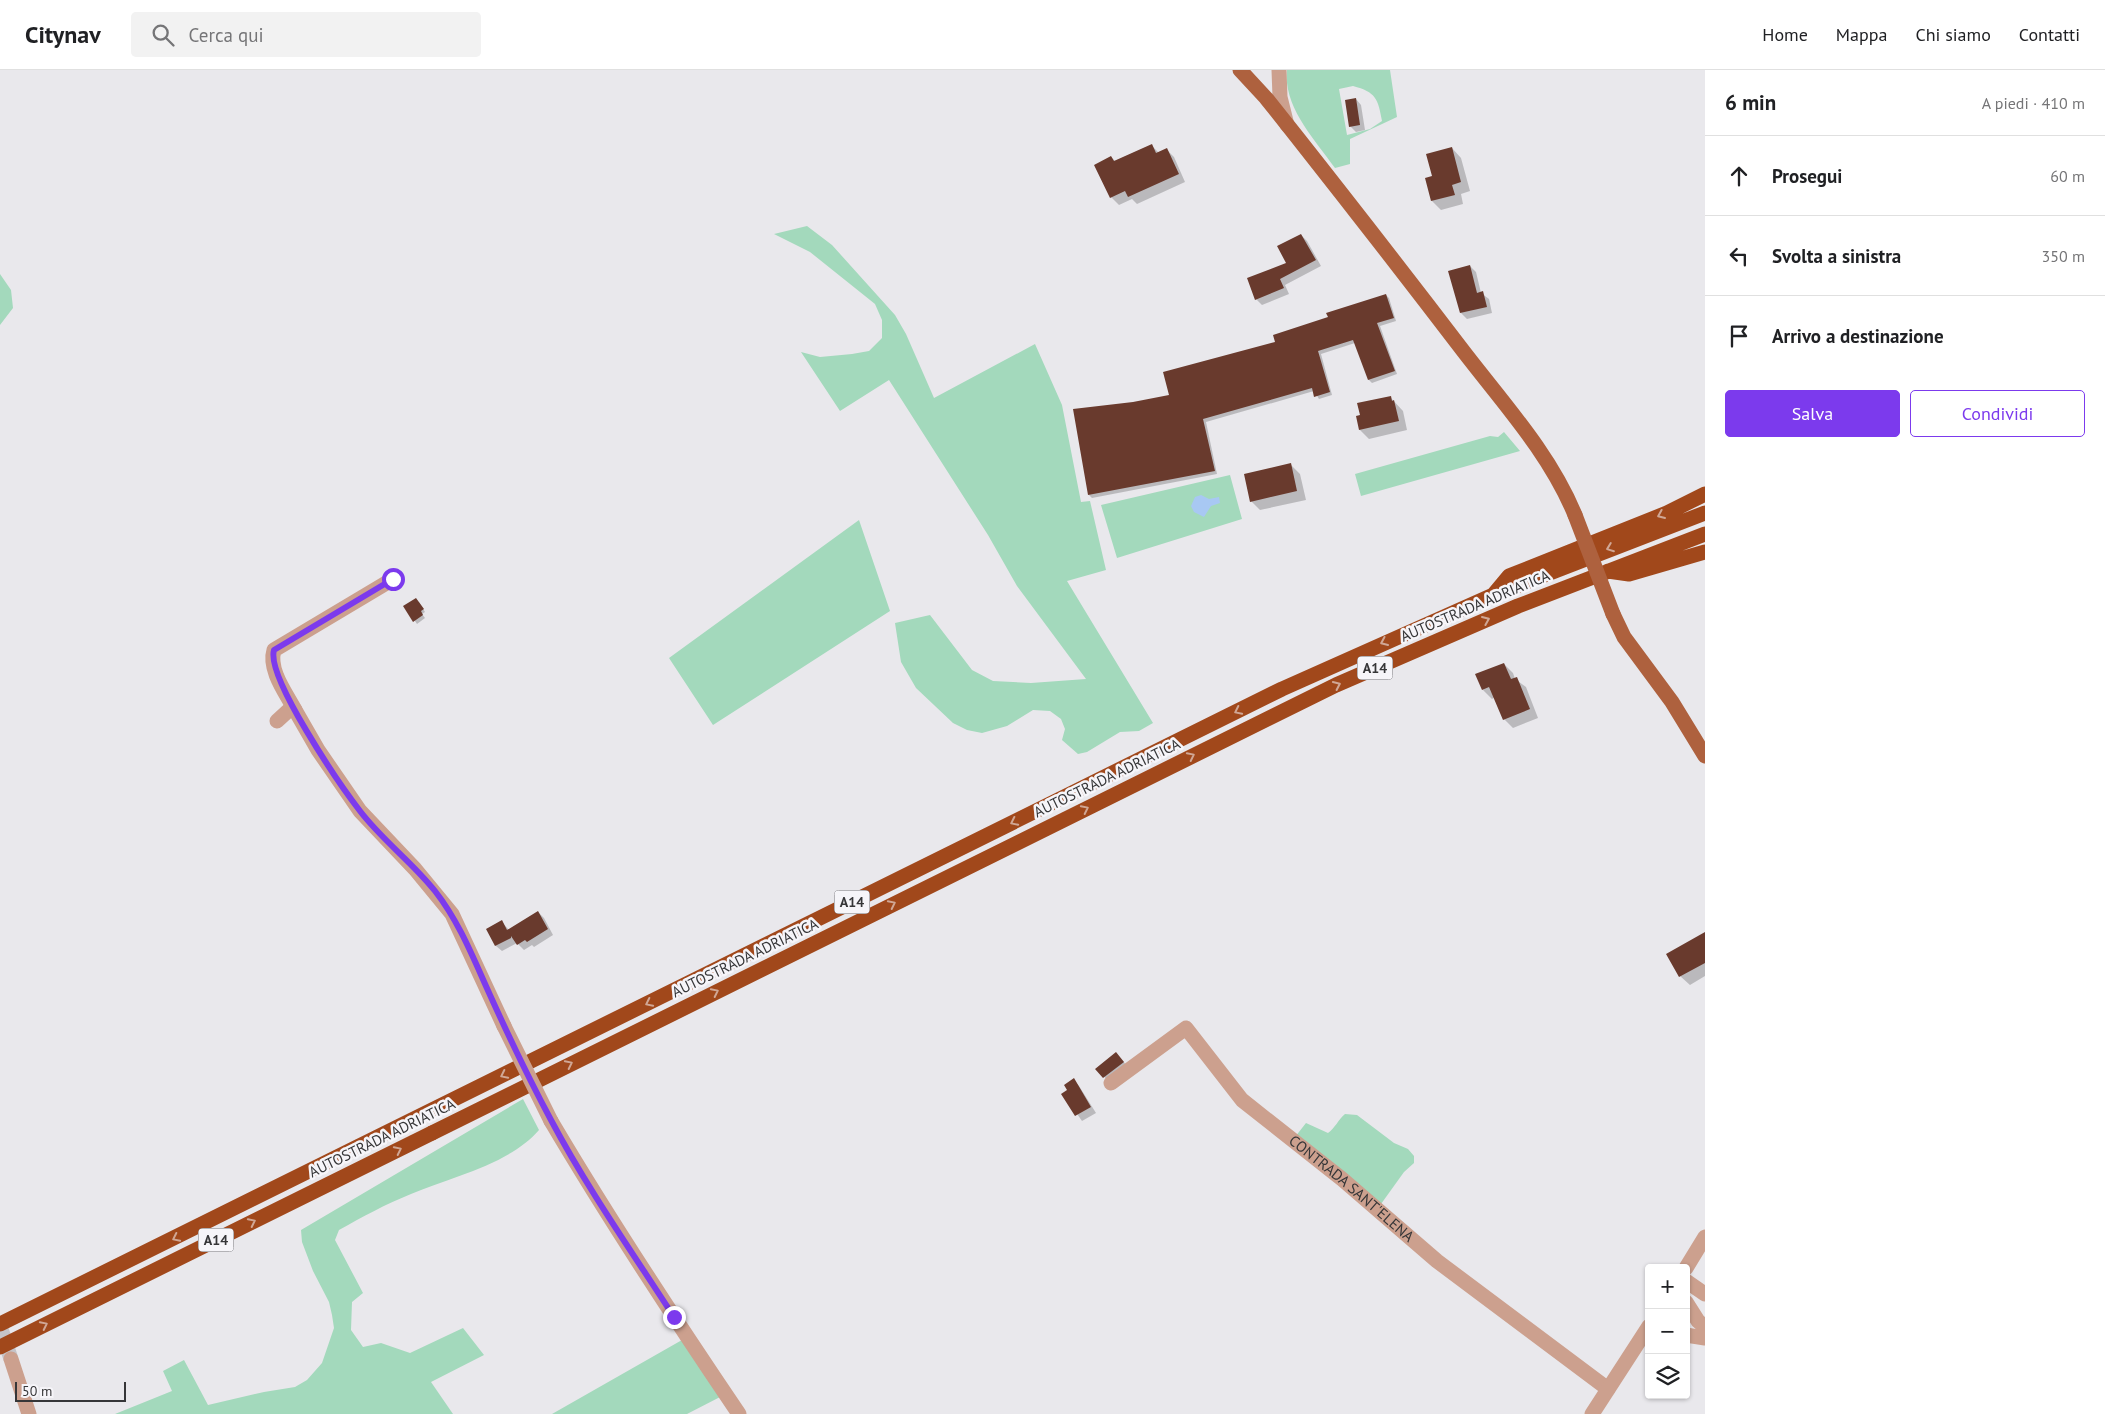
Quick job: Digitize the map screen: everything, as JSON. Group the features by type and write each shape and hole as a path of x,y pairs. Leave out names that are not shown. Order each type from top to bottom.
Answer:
{"highway":[{"path":"1493,595 1509,576 1667,513 1705,494"},
{"name":"AUTOSTRADA ADRIATICA","path":"0,1324 1282,689 1493,595 1705,513"},
{"name":"AUTOSTRADA ADRIATICA","path":"0,1347 1328,690 1431,643 1607,571 1705,534"},
{"path":"1607,571 1629,574 1688,555 1705,552"}],"main road":[{"path":"1240,70 1287,125 1518,422 1564,488 1613,614 1624,637 1672,702 1705,756"}],"street":[{"path":"1279,70 1280,97 1287,125"},
{"path":"393,579 274,650 272,656 274,666 282,687 318,750 360,811 416,869 452,914 551,1121 674,1317 739,1414"},
{"path":"277,721 289,710 295,710"},
{"name":"CONTRADA SANT'ELENA","path":"1111,1083 1186,1028 1242,1100 1342,1179 1437,1261 1608,1389"},
{"path":"1688,1264 1705,1237"},
{"path":"1690,1285 1705,1294"},
{"path":"1690,1308 1698,1321 1705,1327"},
{"path":"1592,1414 1645,1332"},
{"path":"1690,1336 1705,1338"},
{"path":"1626,1362 1645,1350"},
{"path":"11,1359 30,1414"}],"green space":[{"path":"1287,70 1390,70 1397,117 1350,139 1350,164 1335,168 1295,110 1287,84","holes":["1353,86 1361,88 1375,98 1382,121 1370,129 1347,135 1339,89"]},
{"path":"807,226 832,245 895,315 906,334 934,398 1035,344 1062,405 1081,502 1090,501 1106,570 1067,581 1153,723 1139,731 1120,732 1087,752 1078,754 1062,740 1065,729 1061,719 1050,711 1033,710 1007,726 982,733 967,730 953,723 916,688 901,662 895,623 930,615 972,670 993,681 1031,683 1086,679 1017,586 988,535 889,380 840,411 801,352 820,357 852,354 869,351 882,338 882,320 875,304 810,252 774,234"},
{"path":"0,274 11,290 13,308 0,325"},
{"path":"1504,432 1520,451 1361,496 1355,474 1490,436 1498,437"},
{"path":"1230,475 1242,519 1117,558 1101,505"},
{"path":"859,520 890,611 713,725 669,658"},
{"path":"523,1099 539,1130 527,1142 496,1161 411,1194 374,1211 339,1230 335,1240 363,1293 352,1302 351,1330 363,1347 381,1343 410,1353 463,1328 484,1355 431,1382 453,1414 115,1414 172,1391 163,1371 184,1360 208,1405 295,1387 307,1380 322,1363 334,1328 329,1302 313,1271 302,1242 301,1230"},
{"path":"1345,1114 1357,1115 1394,1143 1408,1149 1414,1156 1414,1163 1404,1172 1381,1204 1295,1137 1306,1123 1328,1133"},
{"path":"682,1340 722,1396 687,1414 552,1414"}],"water":[{"path":"1201,495 1209,499 1219,497 1220,503 1211,506 1204,517 1194,512 1191,506 1195,497"}],"building":[{"path":"1356,98 1360,125 1349,127 1345,100"},
{"path":"1152,144 1156,153 1167,148 1179,174 1128,197 1125,191 1110,198 1094,165 1111,156 1114,161"},
{"path":"1452,147 1461,182 1452,185 1455,195 1431,201 1425,178 1432,176 1426,154"},
{"path":"1301,234 1316,260 1280,279 1284,288 1255,300 1247,278 1286,263 1277,246"},
{"path":"1470,265 1477,293 1483,291 1487,307 1460,313 1448,271"},
{"path":"1386,294 1394,318 1377,323 1395,371 1368,380 1353,340 1318,351 1330,392 1314,397 1312,388 1203,419 1215,471 1088,495 1073,409 1133,402 1169,395 1163,372 1275,342 1273,335 1328,317 1326,313"},
{"path":"1391,396 1392,401 1394,400 1399,421 1359,430 1356,416 1360,415 1357,403"},
{"path":"1291,463 1297,491 1250,502 1244,474"},
{"path":"416,598 424,609 421,611 423,615 413,622 403,606"},
{"path":"1504,663 1511,679 1517,677 1530,709 1503,720 1489,687 1482,690 1475,674"},
{"path":"538,911 548,929 527,942 525,940 517,945 511,936 511,938 495,946 486,929 502,920 507,930"},
{"path":"1705,932 1705,963 1679,977 1666,954"},
{"path":"1116,1052 1124,1062 1103,1078 1095,1069"},
{"path":"1074,1078 1091,1107 1075,1116 1061,1094 1067,1090 1064,1085"}],"tunnel":[{"path":"0,1326 11,1359"}],"route":[{"path":"393,579 284,642 274,650 272,656 274,666 282,687 318,750 360,811 416,869 452,914 551,1121 674,1317"}]}
